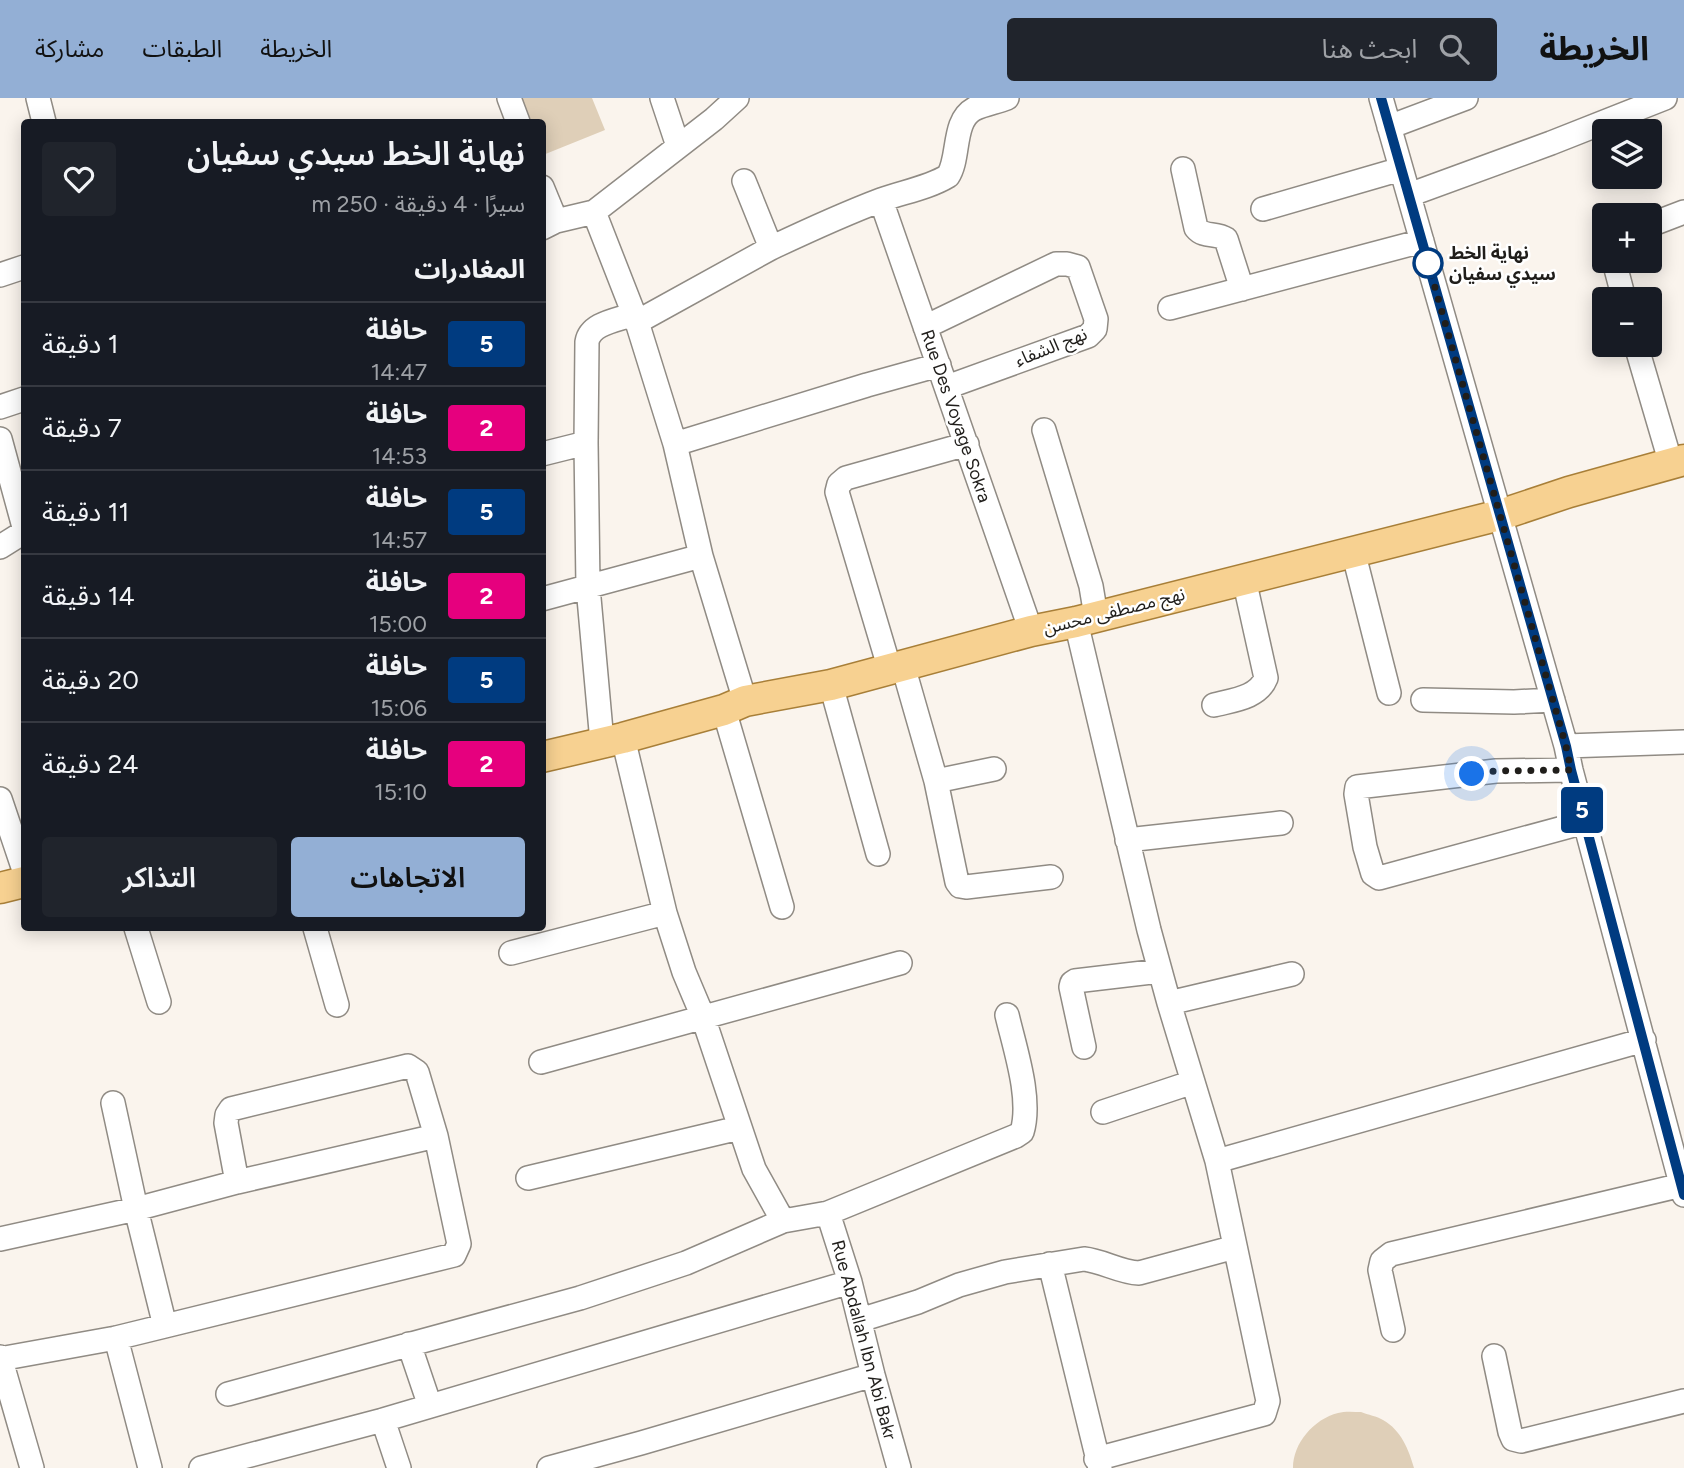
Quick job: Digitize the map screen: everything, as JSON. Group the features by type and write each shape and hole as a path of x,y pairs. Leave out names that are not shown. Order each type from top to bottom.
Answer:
{"main road":[{"name":"نهج مصطفى محسن","path":"546,756 735,705 831,685 1031,631 1500,515 1569,492 1677,462"},
{"path":"0,888 21,883"}],"street":[{"path":"38,98 43,119"},
{"path":"509,98 517,119"},
{"path":"662,98 678,146"},
{"path":"549,225 594,212 737,98"},
{"path":"783,1221 754,1169 739,1128 703,1017 684,972 665,914 613,740 588,587 588,334 593,328 636,318 771,248 881,200 948,176 958,134 966,116 974,109 1007,98"},
{"path":"1381,98 1566,746 1683,1192 1391,1254 1382,1261 1380,1270 1393,1330"},
{"path":"1389,127 1466,98"},
{"path":"1409,195 1665,98"},
{"path":"1182,169 1196,228 1200,233 1226,239 1242,289"},
{"path":"1263,209 1401,169"},
{"path":"744,181 771,248"},
{"name":"Rue Des Voyage Sokra","path":"881,200 1031,631"},
{"path":"594,212 636,318 675,444 782,908"},
{"path":"1662,220 1684,212"},
{"path":"1170,308 1422,241"},
{"name":"نهج الشفاء","path":"926,327 1056,264 1078,267 1097,319 1095,329 1088,335 947,387"},
{"path":"0,275 21,268"},
{"path":"1640,357 1677,462"},
{"path":"675,444 939,365"},
{"path":"0,407 21,400"},
{"path":"1044,430 1091,586 1086,619 1127,840 1160,971 1217,1161 1268,1401 1264,1414 1098,1464 1049,1264"},
{"path":"0,439 21,518"},
{"path":"546,453 586,443"},
{"path":"967,444 846,478 839,484 837,492 936,782 957,882 966,887 1051,877"},
{"path":"0,547 21,531"},
{"path":"1353,551 1389,693"},
{"path":"546,598 701,556"},
{"path":"1214,705 1252,694 1262,687 1266,678 1244,579"},
{"path":"831,685 878,854"},
{"path":"1423,700 1553,700"},
{"path":"1566,746 1684,742"},
{"path":"936,782 994,769"},
{"path":"1571,770 1496,771 1357,787 1356,794 1373,874 1379,878 1586,822"},
{"path":"0,799 21,861"},
{"path":"1127,840 1281,823"},
{"path":"510,953 665,914"},
{"path":"137,931 159,1002"},
{"path":"316,931 337,1005"},
{"path":"541,1062 900,963"},
{"path":"1084,1048 1072,983 1160,971"},
{"path":"1169,1003 1292,974"},
{"path":"228,1394 580,1298 686,1263 783,1221 828,1213 1016,1136 1022,1132 1026,1116 1022,1082 1007,1015"},
{"path":"1217,1161 1644,1040"},
{"path":"32,1468 0,1358 116,1338 454,1255 458,1244 436,1136 417,1072 408,1066 231,1109 226,1123 237,1182"},
{"path":"1103,1112 1193,1082"},
{"path":"113,1103 165,1326"},
{"path":"528,1178 739,1128"},
{"path":"0,1239 436,1136"},
{"name":"Rue Abdallah Ibn Abi Bakr","path":"828,1213 850,1282 899,1468"},
{"path":"860,1320 918,1302 959,1285 1005,1272 1092,1259 1123,1271 1139,1273 1235,1247"},
{"path":"201,1468 383,1420 850,1282"},
{"path":"116,1338 150,1468"},
{"path":"410,1344 430,1406"},
{"path":"1494,1356 1510,1432 1513,1439 1521,1441 1684,1401"},
{"path":"549,1468 873,1374"},
{"path":"383,1420 398,1468"}],"shaded area":[{"path":"518,98 592,98 605,130 546,154 546,119 526,119"},
{"path":"1361,1412 1381,1419 1395,1429 1407,1448 1414,1468 1293,1468 1301,1441 1313,1426 1338,1413"}],"bus line":[{"name":"5","path":"1381,98 1566,746 1684,1195"}],"place":[{"name":"نهاية الخط سيدي سفيان","path":"1428,263"}],"route":[{"path":"1428,263 1571,770 1472,774"}]}
